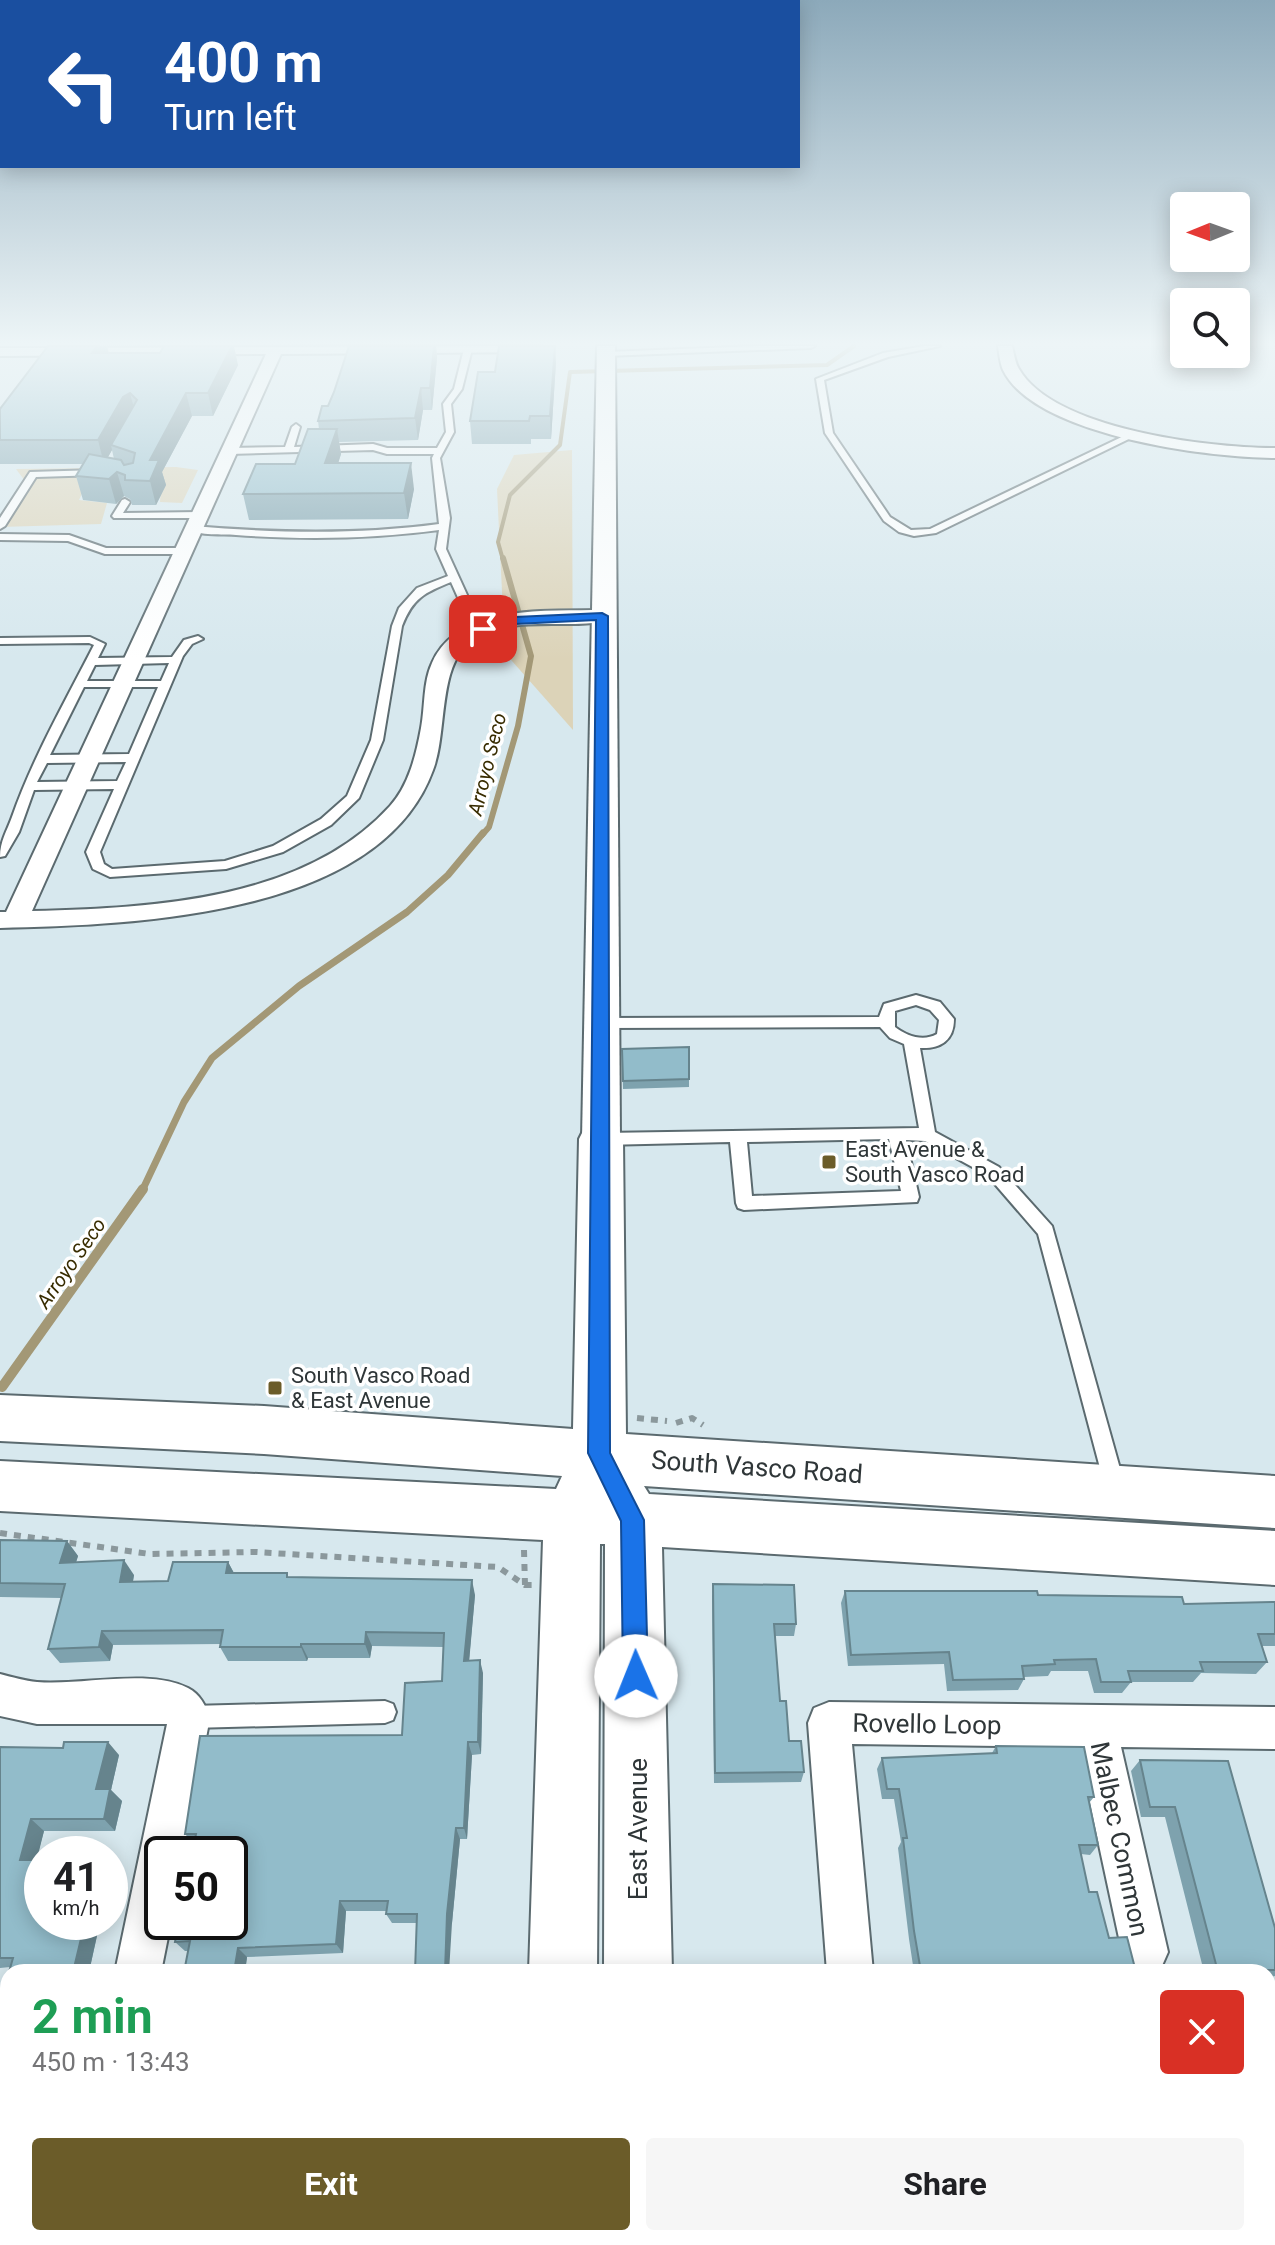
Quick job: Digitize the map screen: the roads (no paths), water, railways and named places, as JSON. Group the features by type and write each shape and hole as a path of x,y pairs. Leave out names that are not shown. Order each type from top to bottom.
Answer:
{"main road":[{"name":"East Avenue","path":"563,1964 572,1516 599,1453 601,1139"},
{"name":"South Vasco Road","path":"0,1418 264,1430 599,1453 679,1465 1116,1489 1275,1502"},
{"name":"East Avenue","path":"599,1453 633,1520 638,1964"},
{"path":"0,1486 1275,1558"}],"street":[{"path":"7,920 76,786 229,451"},
{"name":"East Avenue","path":"601,1139 604,451"},
{"path":"1213,451 1275,453"},
{"path":"7,920 179,909 244,896 323,866 371,836 397,813 418,784 429,749 443,661 453,647 483,629 515,620 602,616"},
{"path":"0,1695 37,1703 153,1701 177,1704 189,1717 166,1836"},
{"name":"Rovello Loop","path":"849,1964 829,1723 1275,1728"},
{"name":"Malbec Common","path":"1095,1726 1145,1952"},
{"path":"140,1964 145,1940"}],"lane":[{"path":"431,451 440,451 436,458 444,526 443,558 473,620 483,629"},
{"path":"841,451 887,519 899,530 919,535 1100,451"},
{"path":"108,472 33,474 1,533 69,538 105,551 183,551"},
{"path":"125,502 117,516 197,522 268,536 342,537 444,526"},
{"path":"198,639 188,642 176,660 93,852 98,866 110,873 226,865 278,849 326,822 353,798 377,740 397,626 404,608 421,590 453,578"},
{"path":"0,641 90,640 100,644 29,786 13,832 0,853"},
{"path":"90,662 176,660"},
{"path":"79,684 166,684"},
{"path":"42,759 134,758"},
{"path":"29,786 122,785"},
{"path":"905,1001 926,1002 943,1012 948,1026 940,1039 911,1043 894,1035 885,1022 889,1008 905,1001"},
{"path":"601,1023 885,1022"},
{"path":"911,1043 928,1135"},
{"path":"738,1136 744,1203 911,1197 896,1133"},
{"path":"601,1139 928,1135 993,1171 1046,1231 1116,1489"},
{"path":"189,1717 385,1712"}],"waterway":[{"name":"Arroyo Seco","path":"503,560 498,542 510,495 554,451"},
{"name":"Arroyo Seco","path":"482,835 489,827 518,726 531,656 503,558"},
{"name":"Arroyo Seco","path":"143,1189 184,1102 212,1058 299,986 407,912 448,875 483,833"},
{"name":"Arroyo Seco","path":"2,1387 143,1189"}],"place":[{"name":"East Avenue & South Vasco Road","path":"829,1162"},
{"name":"South Vasco Road & East Avenue","path":"275,1388"}]}
